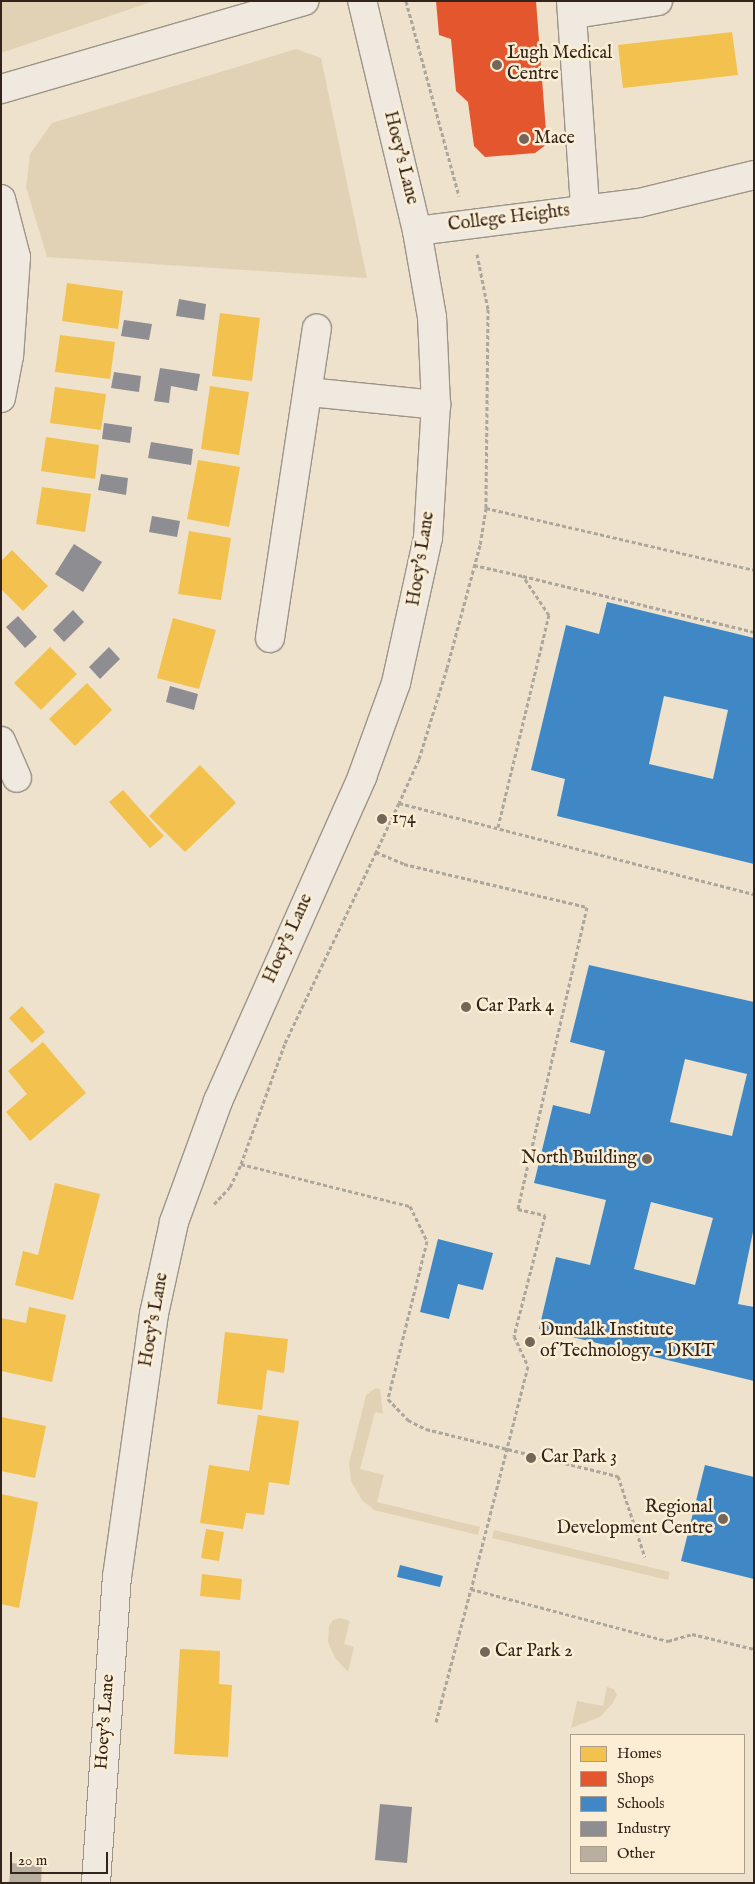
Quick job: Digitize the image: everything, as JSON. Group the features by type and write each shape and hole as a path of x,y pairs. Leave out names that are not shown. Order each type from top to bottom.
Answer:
{"street":[{"path":"1,89 304,1"},
{"name":"Hoey's Lane","path":"96,1883 117,1577 154,1314 174,1222 218,1101 362,777 396,683 428,538 436,405 432,317 417,231 362,1"},
{"name":"College Heights","path":"417,231 585,209 572,7 658,1"},
{"path":"585,209 639,202 754,174"},
{"path":"1,199 16,257 10,348 1,398"},
{"path":"270,638 309,392 317,328"},
{"path":"309,392 436,405"},
{"path":"1,741 16,778"}],"path":[{"path":"212,1207 230,1187 241,1164 285,1043 419,760 474,565 486,508 488,309 468,223 406,1"},
{"path":"486,508 754,570"},
{"path":"474,565 754,632"},
{"path":"498,827 549,614 523,576"},
{"path":"399,803 754,894"},
{"path":"376,852 404,864 587,907 518,1209 545,1215 514,1336 528,1366 436,1722"},
{"path":"241,1164 410,1206 427,1241 388,1399 408,1420 426,1429 618,1476 646,1557"},
{"path":"471,1589 668,1641 692,1634 754,1649"}],"shaded area":[{"path":"1,1 154,1 1,53"},
{"path":"296,49 321,58 367,278 47,257 26,187 30,154 52,123"},
{"path":"376,1388 380,1389 383,1414 375,1412 360,1469 384,1475 377,1502 480,1527 478,1535 374,1510 362,1500 351,1481 349,1463 366,1395"},
{"path":"494,1530 670,1572 668,1580 492,1538"},
{"path":"340,1618 350,1621 344,1644 354,1647 348,1672 335,1658 328,1642 329,1626 333,1620"},
{"path":"607,1687 614,1689 617,1695 612,1704 600,1717 571,1728 577,1701 603,1706"}],"building: Homes":[{"path":"732,32 738,75 623,88 618,45"},
{"path":"67,283 123,291 118,329 62,321"},
{"path":"220,313 260,318 252,381 212,376"},
{"path":"60,335 115,342 110,379 55,372"},
{"path":"210,386 249,392 239,455 201,449"},
{"path":"55,387 106,394 101,430 50,423"},
{"path":"46,437 99,445 95,479 41,471"},
{"path":"198,460 240,467 229,527 187,519"},
{"path":"42,487 91,494 85,532 36,524"},
{"path":"189,531 231,538 221,600 178,594"},
{"path":"12,550 48,586 23,611 1,589 1,561"},
{"path":"173,618 216,630 199,689 157,678"},
{"path":"50,647 77,674 41,710 14,683"},
{"path":"87,683 112,710 75,746 49,719"},
{"path":"200,765 236,803 185,852 149,816"},
{"path":"123,790 164,836 150,848 109,802"},
{"path":"22,1006 45,1032 32,1043 9,1018"},
{"path":"43,1042 86,1093 30,1141 6,1112 27,1094 8,1071"},
{"path":"55,1183 100,1194 73,1300 15,1285 23,1251 38,1255"},
{"path":"29,1307 66,1315 52,1382 1,1371 1,1318 26,1323"},
{"path":"225,1332 288,1339 284,1373 267,1370 262,1410 217,1404"},
{"path":"258,1415 299,1421 289,1485 269,1482 264,1515 246,1513 243,1529 200,1523 209,1465 249,1471"},
{"path":"1,1417 46,1426 35,1478 1,1471"},
{"path":"1,1494 38,1502 19,1608 1,1604"},
{"path":"206,1529 224,1532 219,1561 201,1558"},
{"path":"202,1574 242,1579 240,1600 200,1596"},
{"path":"180,1649 220,1651 219,1684 232,1685 228,1757 174,1754"}],"building: Shops":[{"name":"Lugh Medical Centre","path":"436,1 536,1 547,144 535,153 485,157 474,146 468,102 456,91 451,39 439,35"}],"building: Schools":[{"path":"607,602 754,638 754,864 557,816 565,779 531,770 566,625 599,634","holes":["664,696 728,710 713,779 649,764"]},
{"name":"North Building","path":"589,965 754,1002 754,1227 738,1304 754,1307 754,1381 539,1329 556,1257 590,1265 606,1200 534,1183 553,1105 590,1114 605,1051 570,1042","holes":["685,1059 747,1074 732,1136 670,1122","651,1202 713,1218 695,1285 634,1269"]},
{"path":"438,1239 493,1253 483,1290 458,1284 449,1319 420,1312"},
{"name":"Regional Development Centre","path":"705,1465 754,1477 754,1579 681,1561"},
{"path":"400,1565 443,1576 440,1587 397,1577"}],"building: Industry":[{"path":"179,299 206,304 204,320 176,316"},
{"path":"124,320 152,324 149,340 121,336"},
{"path":"160,368 200,374 197,391 171,386 169,403 154,401"},
{"path":"114,372 141,376 139,392 111,388"},
{"path":"104,423 132,427 130,443 102,439"},
{"path":"151,442 193,449 191,465 148,458"},
{"path":"101,474 128,478 126,495 98,490"},
{"path":"152,516 180,521 177,537 149,532"},
{"path":"74,544 102,562 83,592 55,574"},
{"path":"73,610 84,622 64,642 53,630"},
{"path":"18,616 37,637 25,648 6,627"},
{"path":"109,647 120,659 100,679 89,667"},
{"path":"170,686 198,694 194,710 166,702"},
{"path":"380,1804 412,1807 407,1863 375,1860"}],"building: Other":[{"path":"11,1863 42,1866 41,1883 9,1883"}],"place":[{"name":"Lugh Medical Centre","path":"497,65"},
{"name":"Mace","path":"524,139"},
{"name":"174","path":"382,819"},
{"name":"Car Park 4","path":"466,1007"},
{"name":"North Building","path":"647,1159"},
{"name":"Dundalk Institute of Technology - DKIT","path":"530,1342"},
{"name":"Car Park 3","path":"531,1458"},
{"name":"Regional Development Centre","path":"723,1519"},
{"name":"Car Park 2","path":"485,1652"}]}
